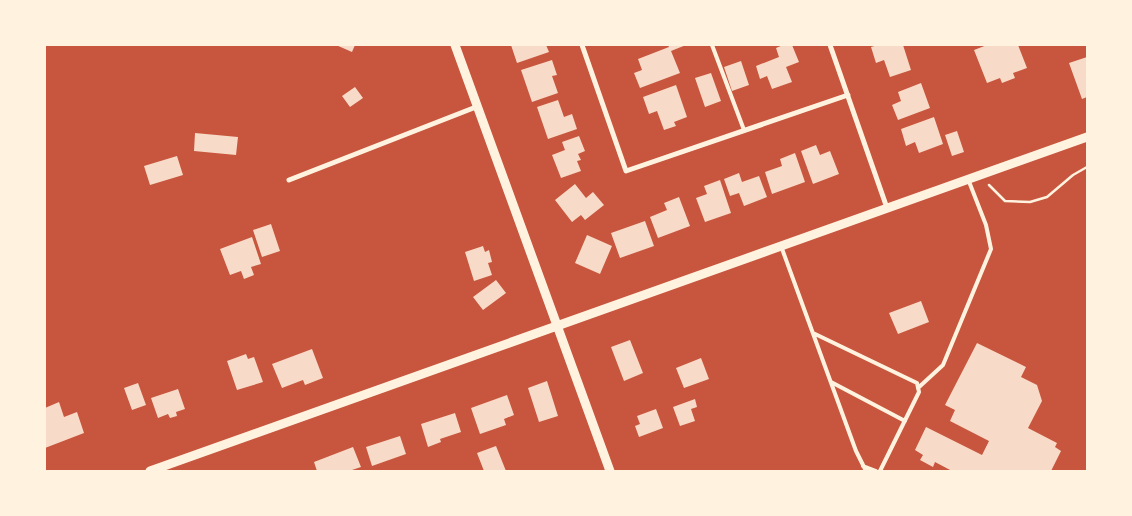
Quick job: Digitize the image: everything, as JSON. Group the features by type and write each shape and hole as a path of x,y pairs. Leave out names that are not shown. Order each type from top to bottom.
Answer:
{"street":[{"path":"454,45 610,471"},
{"path":"582,45 626,171 848,95"},
{"path":"830,45 887,208"},
{"path":"289,180 476,107"},
{"path":"150,471 1087,137"}],"lane":[{"path":"712,45 744,130"},
{"path":"918,388 943,364 991,249 986,226 968,179"},
{"path":"781,246 856,451 866,471"},
{"path":"813,333 917,383 919,392 880,471"},
{"path":"831,382 905,421"},
{"path":"863,466 876,471"}],"path":[{"path":"980,175 1005,201 1030,202 1047,197 1087,167"}],"building":[{"path":"336,45 355,45 352,52"},
{"path":"511,45 546,45 549,52 517,63"},
{"path":"668,45 686,45 671,51 680,73 640,88 634,73 642,70 638,59 669,47"},
{"path":"783,45 792,45 799,62 786,67 792,82 772,89 767,76 760,79 756,66 779,57 776,48"},
{"path":"878,45 903,45 911,70 890,77 884,60 876,63 871,47"},
{"path":"987,45 1018,45 1027,68 1013,73 1015,78 1002,83 1000,78 987,83 974,50"},
{"path":"1087,57 1087,97 1082,99 1069,63"},
{"path":"552,60 557,75 552,76 558,93 532,102 521,70"},
{"path":"741,61 749,85 732,91 724,67"},
{"path":"711,73 721,101 705,107 695,78"},
{"path":"921,83 930,108 898,120 892,105 901,101 898,92"},
{"path":"676,85 687,117 674,122 676,126 664,130 657,111 649,114 643,97"},
{"path":"355,87 363,98 350,107 342,96"},
{"path":"558,100 564,117 572,114 577,129 548,139 537,107"},
{"path":"934,117 943,144 919,153 915,142 906,146 901,129"},
{"path":"957,131 964,152 952,156 945,135"},
{"path":"195,133 238,137 236,155 194,151"},
{"path":"579,136 585,151 578,154 581,160 577,161 581,171 561,178 552,155 565,150 562,142"},
{"path":"816,145 820,155 830,151 839,174 813,184 801,151"},
{"path":"795,153 805,182 772,194 765,172 782,166 780,159"},
{"path":"177,156 183,175 150,185 144,166"},
{"path":"739,173 742,182 759,176 767,197 744,206 739,193 730,196 724,179"},
{"path":"720,180 731,213 705,222 696,198 707,194 704,186"},
{"path":"575,184 586,198 593,192 604,205 585,220 581,215 572,222 555,200"},
{"path":"679,197 690,226 658,238 650,217 667,210 664,203"},
{"path":"645,221 654,246 620,258 611,233"},
{"path":"271,224 280,251 262,257 253,230"},
{"path":"587,235 612,246 600,274 575,263"},
{"path":"252,237 261,264 251,267 254,275 244,279 241,271 230,275 220,249"},
{"path":"483,246 485,252 489,250 492,262 488,263 492,275 474,281 465,252"},
{"path":"496,280 506,293 483,310 473,297"},
{"path":"921,301 929,322 898,334 889,313"},
{"path":"630,340 643,373 624,381 611,347"},
{"path":"977,343 1026,367 1021,377 1037,385 1042,401 1028,428 1057,443 1055,447 1061,451 1051,471 952,471 935,462 933,467 920,460 923,455 915,450 926,427 982,455 989,441 950,421 955,410 945,405"},
{"path":"312,349 323,378 305,385 303,380 282,388 272,364"},
{"path":"246,354 248,359 254,357 263,382 237,390 227,361"},
{"path":"701,358 709,379 684,388 676,368"},
{"path":"547,381 558,416 539,422 528,388"},
{"path":"138,383 146,405 132,410 124,388"},
{"path":"178,389 185,409 176,412 177,416 170,418 168,414 158,418 151,398"},
{"path":"507,395 514,415 504,419 506,425 480,434 471,408"},
{"path":"695,399 697,407 691,409 695,421 680,426 673,407"},
{"path":"59,402 64,417 77,412 84,433 45,448 45,408"},
{"path":"656,409 663,428 639,437 635,426 640,424 637,416"},
{"path":"455,413 461,432 440,439 441,442 428,447 421,424"},
{"path":"400,436 406,454 372,466 366,447"},
{"path":"496,446 506,471 484,471 477,453"},
{"path":"353,447 361,467 349,471 317,471 314,462"}]}
